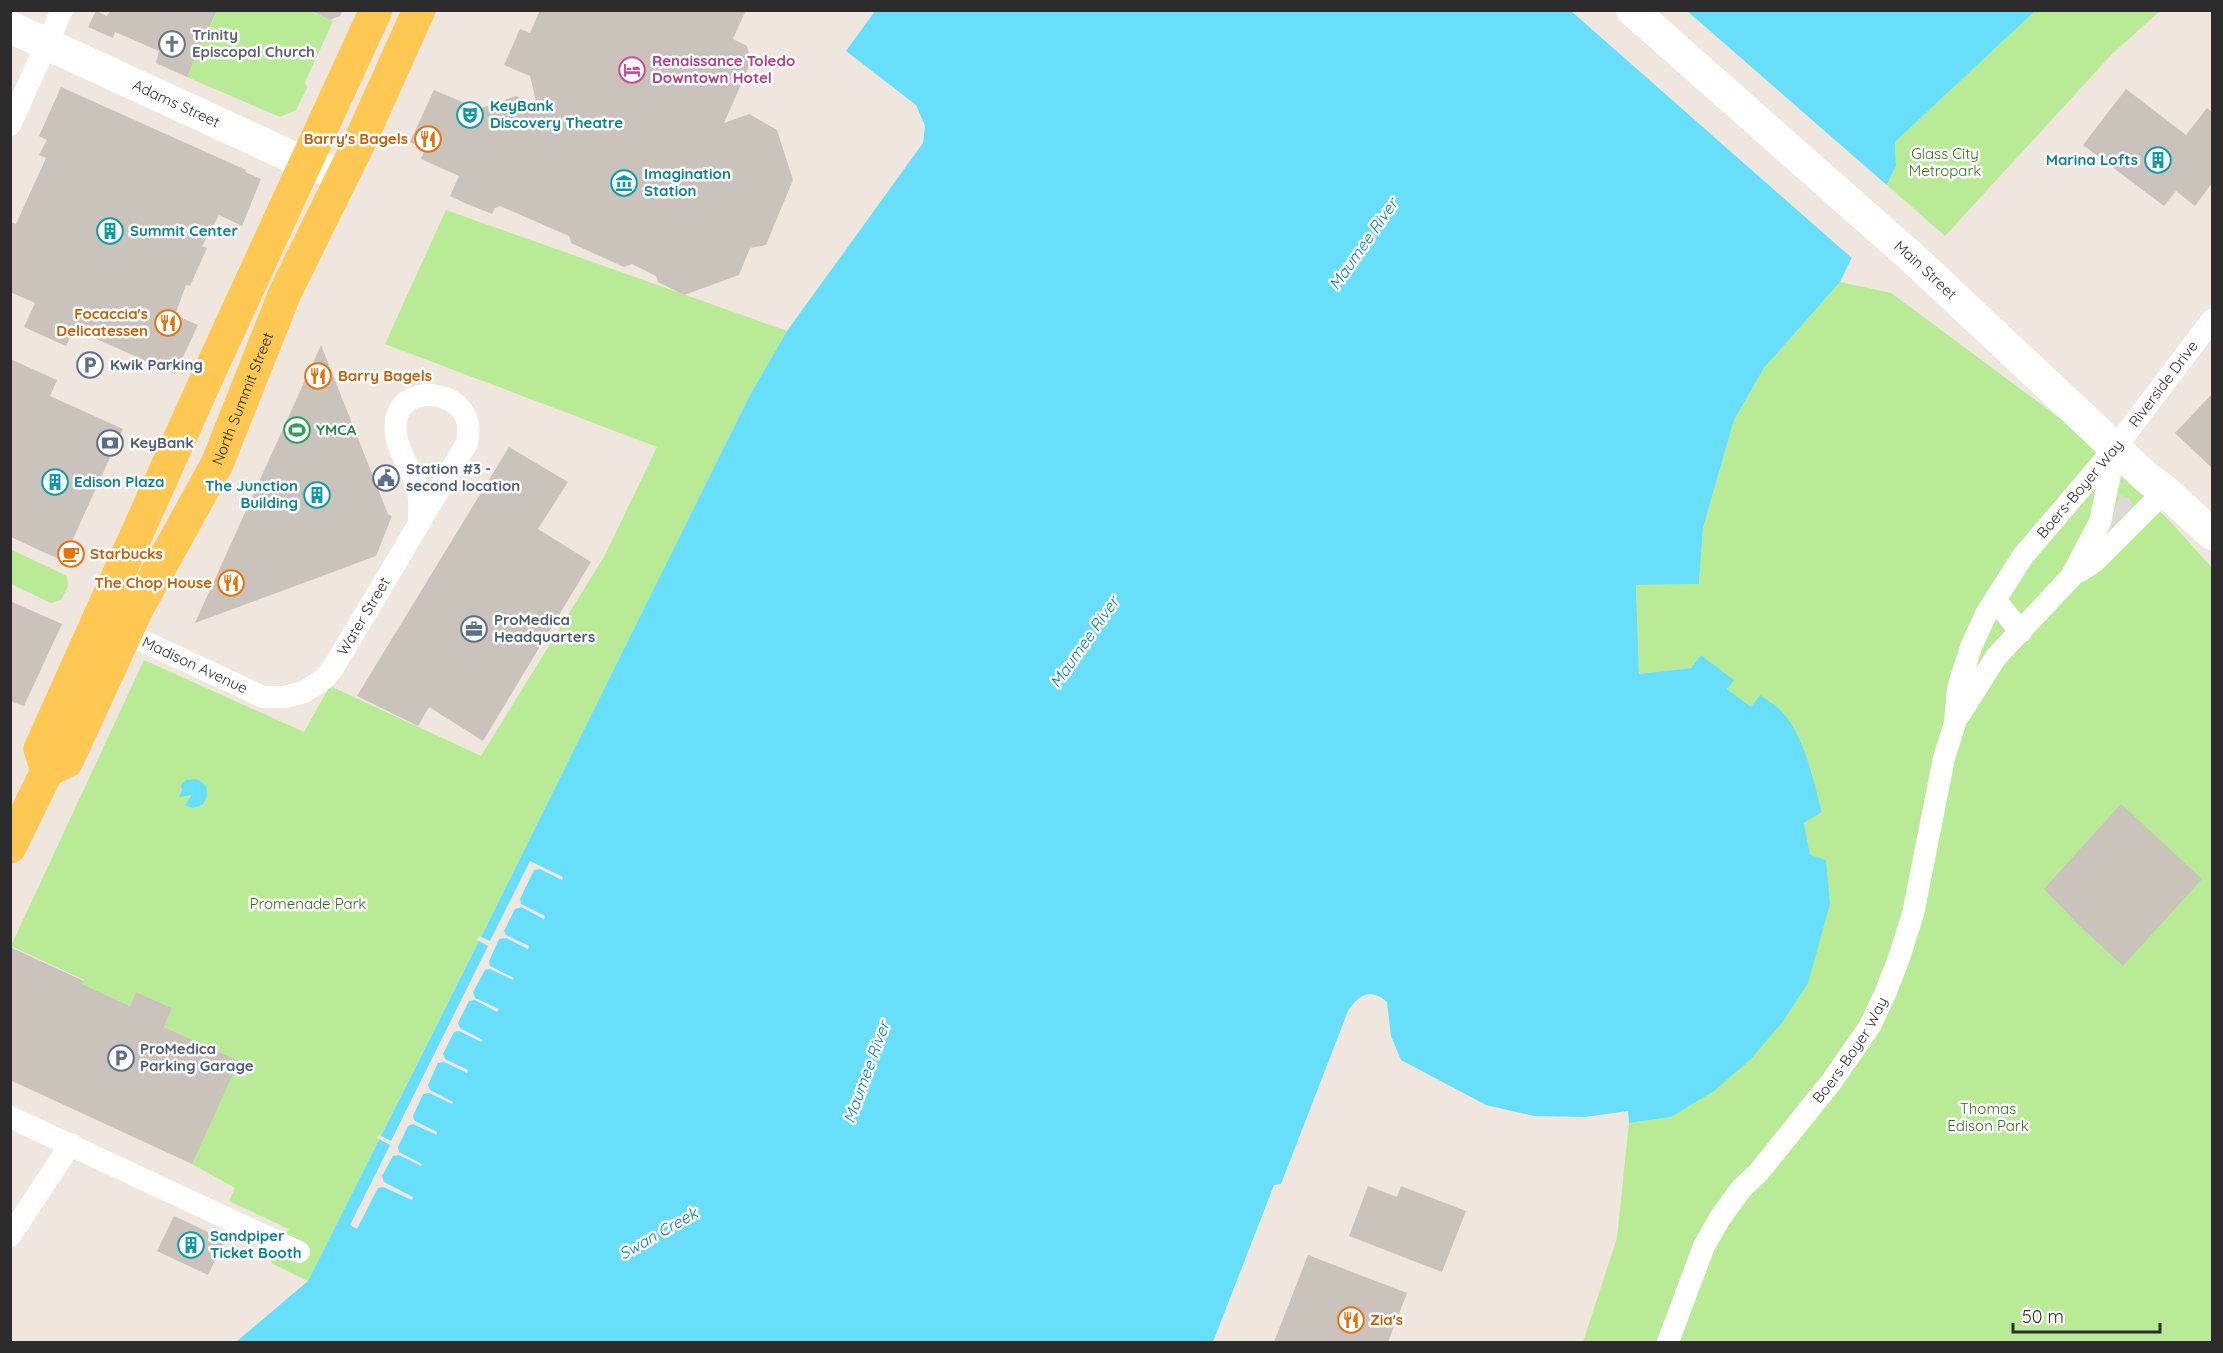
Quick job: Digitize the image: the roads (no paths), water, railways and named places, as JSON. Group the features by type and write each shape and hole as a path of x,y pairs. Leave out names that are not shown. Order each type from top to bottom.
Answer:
{"main road":[{"name":"North Summit Street","path":"112,627 144,517 376,10"},
{"name":"North Summit Street","path":"10,847 47,771 40,749 112,627 179,531 217,464 294,272 343,175 419,10"},
{"name":"Main Street","path":"1632,10 1917,262 2146,477 2165,491 2212,534"},
{"name":"Adams Street","path":"10,27 305,163 343,175"},
{"path":"210,371 224,364 234,364 250,381"},
{"path":"144,517 151,530 155,532 179,531"}],"street":[{"path":"10,125 62,10"},
{"name":"Riverside Drive","path":"2115,448 2212,320"},
{"name":"Water Street","path":"294,696 314,687 333,668 467,443 468,425 464,413 455,402 439,396 421,396 407,400 400,408 396,421 399,449 418,493 419,523"},
{"name":"Boers-Boyer Way","path":"1668,1342 1704,1246 1720,1218 1741,1189 1758,1173 1832,1081 1870,1026 1899,958 1913,914 1944,758 1955,723 1996,657 2072,577 2100,522 2115,448"},
{"name":"Boers-Boyer Way","path":"1955,723 1958,688 1971,647 1986,614 2022,556 2115,448"},
{"path":"2072,577 2094,562 2165,491"},
{"path":"1995,600 2021,632"},
{"name":"Madison Avenue","path":"112,627 263,697 294,696"},
{"path":"10,1117 299,1252"},
{"path":"10,1236 71,1144"}],"water":[{"path":"875,11 2035,11 1895,142 1896,166 1840,282 1764,368 1734,420 1703,528 1699,584 1636,585 1639,674 1691,668 1701,655 1734,680 1727,689 1751,707 1760,695 1779,709 1795,730 1801,743 1822,812 1804,823 1810,855 1826,860 1830,904 1808,983 1784,1020 1751,1059 1714,1091 1671,1117 1629,1123 1628,1111 1585,1117 1534,1116 1486,1105 1401,1060 1391,1036 1387,1002 1371,994 1356,1000 1348,1011 1281,1184 1274,1185 1213,1342 236,1342 308,1281 750,395 787,331 923,143 925,126 916,105 846,51"},
{"path":"196,779 206,786 207,797 202,805 193,808 185,805 192,795 179,797 182,790 181,785 186,780"}],"place":[{"name":"Trinity Episcopal Church","path":"172,44"},
{"name":"Renaissance Toledo Downtown Hotel","path":"632,70"},
{"name":"KeyBank Discovery Theatre","path":"470,115"},
{"name":"Barry's Bagels","path":"428,139"},
{"name":"Marina Lofts","path":"2158,160"},
{"name":"Imagination Station","path":"624,183"},
{"name":"Summit Center","path":"110,231"},
{"name":"Focaccia's Delicatessen","path":"168,323"},
{"name":"Kwik Parking","path":"90,365"},
{"name":"Barry Bagels","path":"318,376"},
{"name":"YMCA","path":"297,430"},
{"name":"KeyBank","path":"110,443"},
{"name":"Station #3 - second location","path":"386,478"},
{"name":"Edison Plaza","path":"55,482"},
{"name":"The Junction Building","path":"317,495"},
{"name":"Starbucks","path":"71,554"},
{"name":"The Chop House","path":"231,583"},
{"name":"ProMedica Headquarters","path":"474,629"},
{"name":"ProMedica Parking Garage","path":"121,1058"},
{"name":"Sandpiper Ticket Booth","path":"191,1245"},
{"name":"Zia's","path":"1351,1320"}],"park label":[{"name":"Glass City Metropark","path":"1945,162"},
{"name":"Promenade Park","path":"308,904"},
{"name":"Thomas Edison Park","path":"1988,1118"}],"water label":[{"name":"Maumee River","path":"1363,244"},
{"name":"Maumee River","path":"1084,642"},
{"name":"Maumee River","path":"866,1072"},
{"name":"Swan Creek","path":"658,1233"}]}
